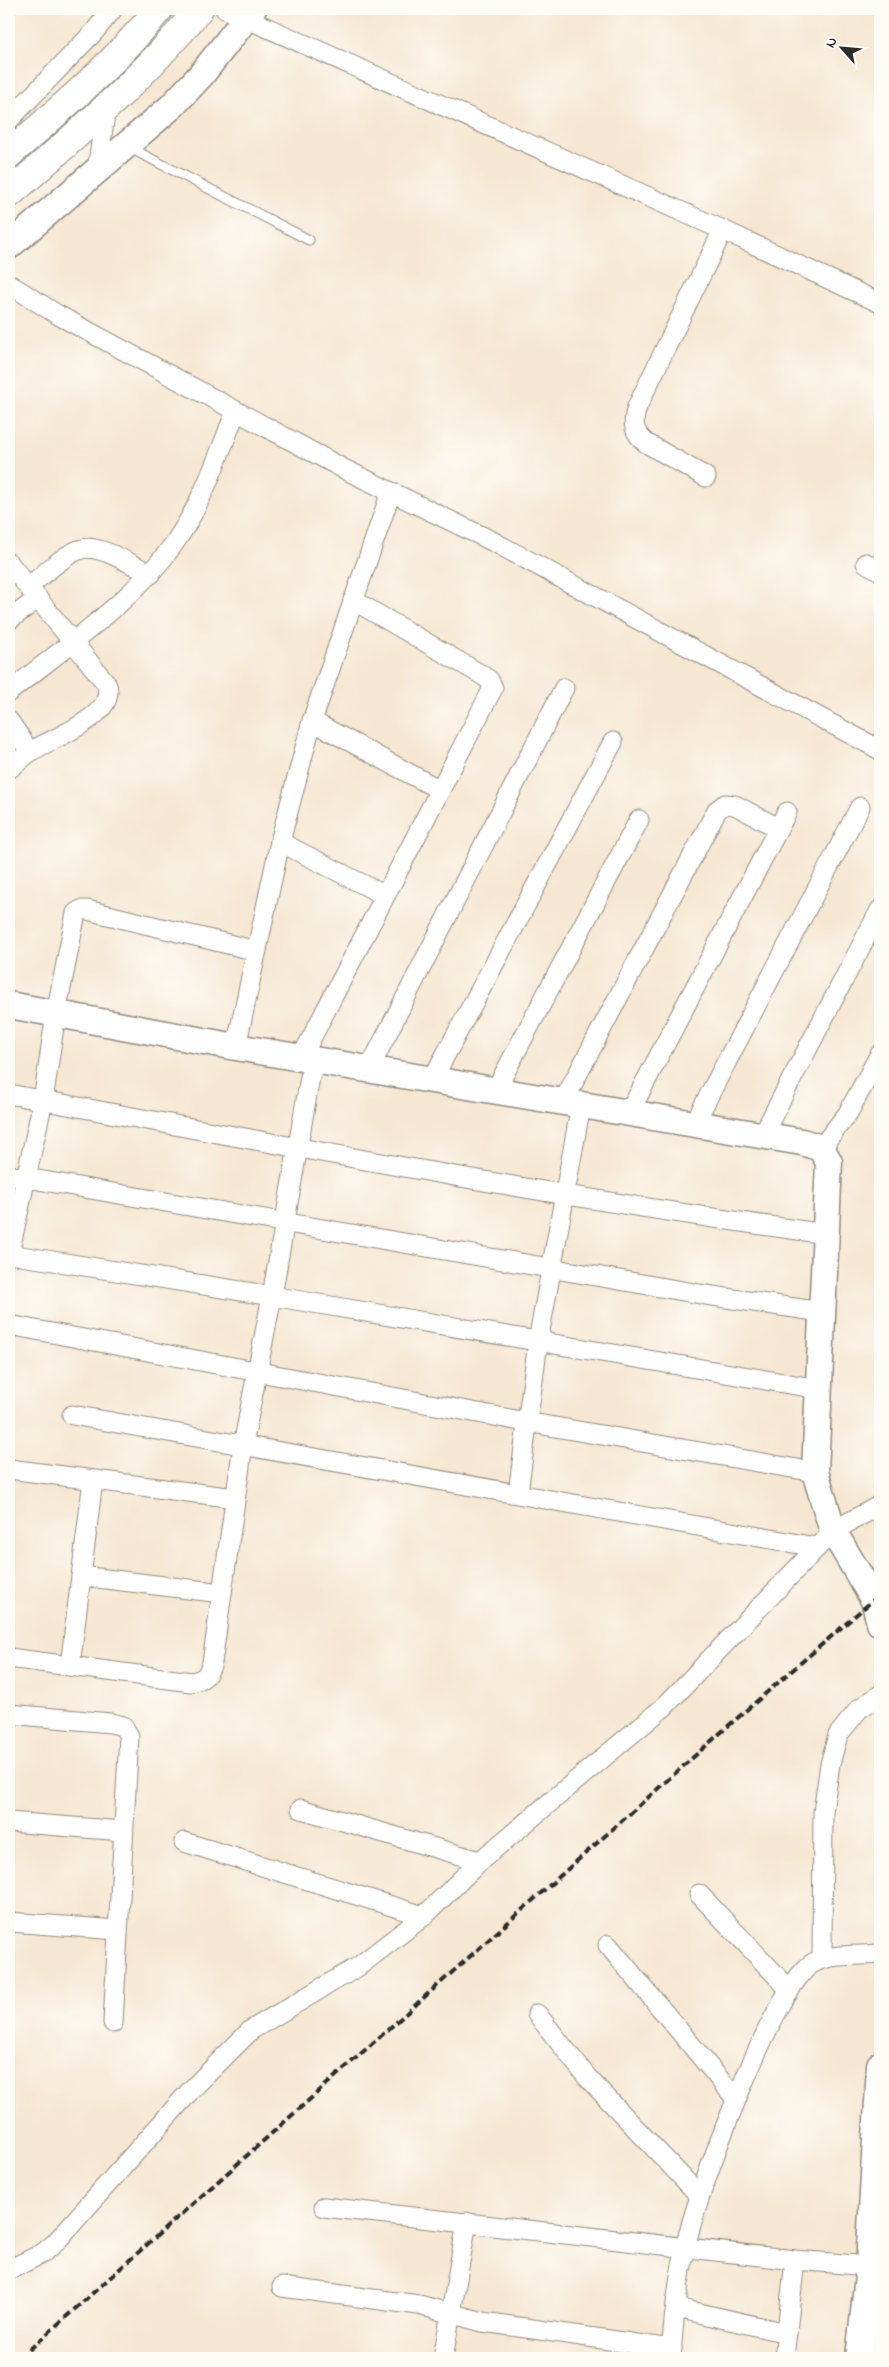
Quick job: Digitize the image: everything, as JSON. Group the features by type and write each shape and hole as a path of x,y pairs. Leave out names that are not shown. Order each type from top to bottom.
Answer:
{"main road":[{"path":"12,135 87,87 131,43 159,9"},
{"path":"9,194 106,108 176,38 199,9"}],"street":[{"path":"12,135 113,9"},
{"path":"9,246 172,106 202,74 241,12 880,303"},
{"path":"97,170 106,108"},
{"path":"706,477 646,443 638,436 633,420 637,407 723,230"},
{"path":"9,284 58,315 236,411 391,492 494,542 880,750"},
{"path":"9,692 151,574 191,517 236,411"},
{"path":"236,1047 280,842 312,721 391,492"},
{"path":"9,620 72,553 82,549 102,551 151,574"},
{"path":"9,563 106,683 109,690 108,698 98,712 68,732 30,752 9,769"},
{"path":"9,1658 191,1682 202,1680 208,1674 212,1663 243,1445 298,1148 307,1059 384,895 490,696 492,684 482,675 353,600"},
{"path":"368,1069 564,688"},
{"path":"9,721 30,752"},
{"path":"312,721 440,790"},
{"path":"432,1080 613,742"},
{"path":"518,1493 538,1342 566,1194 572,1104 717,810 725,804 734,805 783,820 629,1113"},
{"path":"694,1124 860,807"},
{"path":"495,1091 639,820"},
{"path":"280,842 384,895"},
{"path":"257,951 81,910 74,919 56,1013 43,1100 18,1177 9,1254 272,1296 819,1389"},
{"path":"762,1136 880,910"},
{"path":"9,1005 236,1047 802,1142 821,1148 829,1162 815,1472 825,1539 874,1600 880,1623"},
{"path":"821,1148 874,1080 880,1054"},
{"path":"9,1094 298,1148 566,1194 743,1223 826,1234"},
{"path":"18,1177 284,1224 822,1312"},
{"path":"9,1325 526,1422 815,1472"},
{"path":"72,1415 518,1493 825,1539"},
{"path":"9,1469 235,1498"},
{"path":"70,1666 93,1480"},
{"path":"9,2270 43,2253 55,2243 191,2090 251,2030 359,1966 424,1916 480,1861 664,1706 825,1539 880,1505"},
{"path":"81,1576 222,1593"},
{"path":"822,1959 823,1812 830,1764 838,1735 859,1709 880,1695"},
{"path":"9,1714 111,1723 126,1730 128,1736 112,2023"},
{"path":"301,1809 480,1861"},
{"path":"9,1822 123,1831"},
{"path":"184,1842 424,1916"},
{"path":"699,1894 790,1990"},
{"path":"9,1922 118,1930"},
{"path":"608,1945 736,2099"},
{"path":"282,2287 419,2305 452,2312 483,2322 672,2353 685,2248 699,2195 736,2099 766,2034 790,1990 811,1964 822,1959 880,1954"},
{"path":"537,2014 587,2077 699,2195"},
{"path":"858,2358 869,2266 880,2065"},
{"path":"324,2206 685,2248 869,2266"},
{"path":"443,2358 468,2222"},
{"path":"784,2358 795,2260"},
{"path":"677,2308 787,2333"}],"lane":[{"path":"125,145 309,240"}],"railway":[{"path":"20,2358 727,1727 880,1594"}]}
